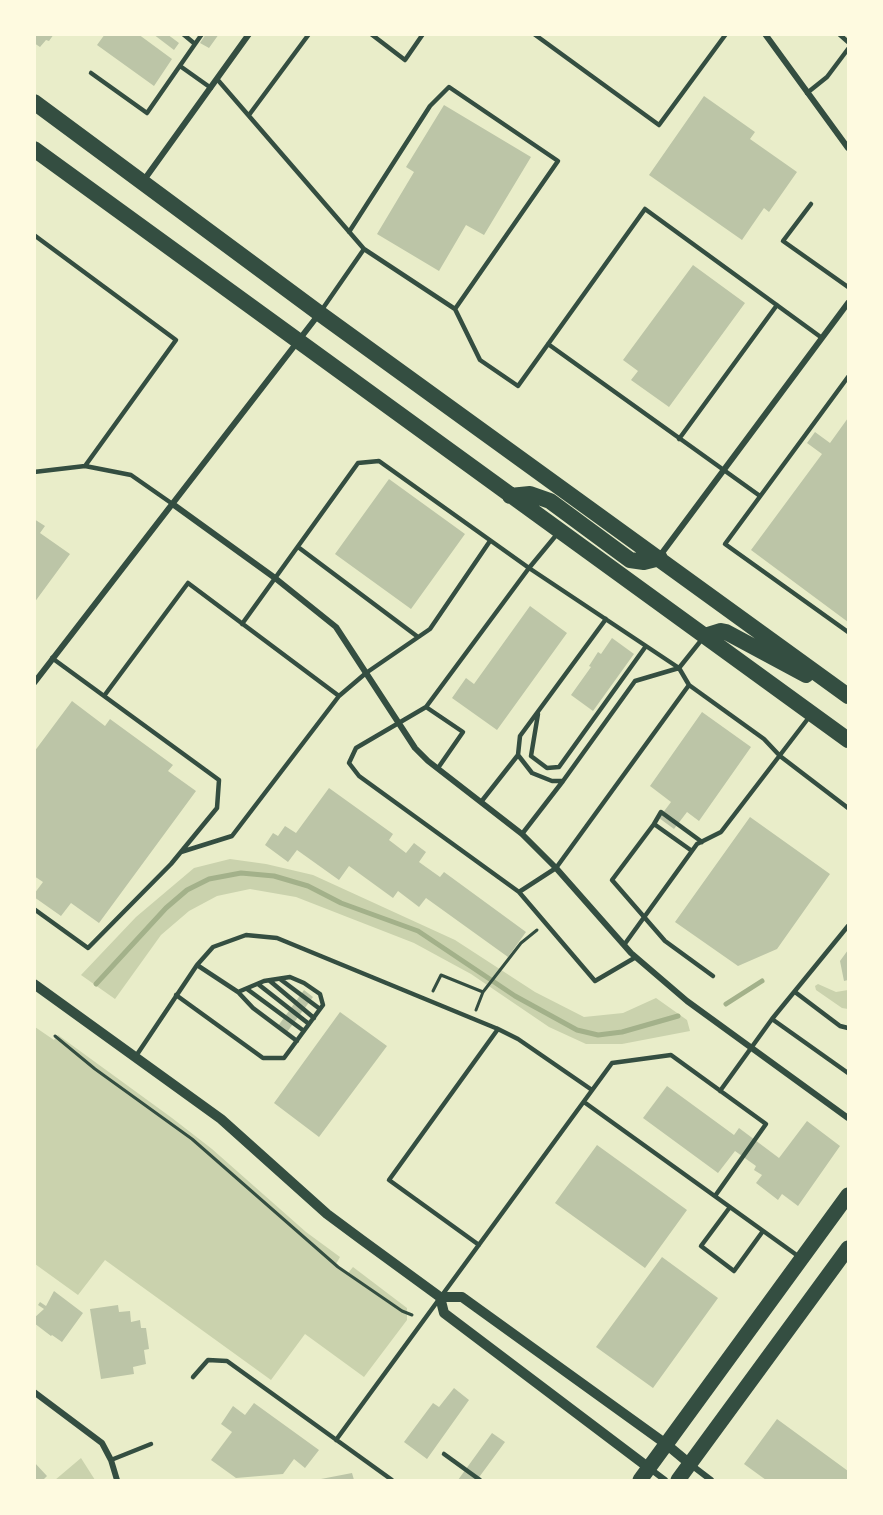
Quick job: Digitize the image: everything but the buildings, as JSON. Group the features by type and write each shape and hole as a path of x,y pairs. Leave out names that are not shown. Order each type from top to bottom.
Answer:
{"highway":[{"path":"34,102 319,313 849,696"},
{"path":"34,149 849,740"},
{"path":"510,495 530,494 550,501 630,560 644,562 659,558"},
{"path":"705,636 721,631 726,632 792,668 830,682"}],"main road":[{"path":"644,1474 849,1195"},
{"path":"678,1480 849,1248"}],"street":[{"path":"143,182 249,34"},
{"path":"765,34 849,148"},
{"path":"659,558 849,303"},
{"path":"34,683 174,505 319,313"},
{"path":"174,505 275,578 336,627 414,748 522,834 556,868 636,957 687,1000 849,1118"},
{"path":"34,984 220,1119 327,1214 441,1297 462,1297 666,1444 711,1480"},
{"path":"441,1297 444,1313 644,1474 664,1480"},
{"path":"34,1392 102,1443 111,1460 117,1480"}],"lane":[{"path":"183,34 195,44"},
{"path":"91,73 147,113 202,34"},
{"path":"249,115 309,34"},
{"path":"371,34 405,60 423,34"},
{"path":"534,34 659,125 726,34"},
{"path":"839,34 849,42"},
{"path":"807,93 827,77 849,49"},
{"path":"180,66 211,88"},
{"path":"217,79 364,249 455,309 480,360 518,386 645,209 822,338"},
{"path":"349,232 430,106 450,87 558,161 455,309"},
{"path":"811,204 783,240 849,287"},
{"path":"34,235 176,340 85,466"},
{"path":"319,313 364,249"},
{"path":"679,439 777,305"},
{"path":"548,344 760,496"},
{"path":"849,378 725,544 849,632"},
{"path":"242,624 358,463 379,461 529,568 679,668 689,685 764,739 780,756 849,808"},
{"path":"34,472 85,466 131,475 174,505"},
{"path":"559,531 426,707 356,748 349,764 359,776 519,892 596,981 636,957"},
{"path":"181,852 232,836 339,696 366,673 430,629 490,541"},
{"path":"298,547 418,637"},
{"path":"104,696 188,583 339,696"},
{"path":"481,802 518,755 520,736 606,620"},
{"path":"522,834 564,781 634,681 679,668 705,636"},
{"path":"538,711 531,756 547,768 559,767 646,646"},
{"path":"34,909 88,948 181,852 217,808 219,780 52,658"},
{"path":"519,892 556,868 689,685"},
{"path":"426,707 463,732 438,768"},
{"path":"624,945 697,844 721,832 812,714"},
{"path":"518,755 532,773 552,781 564,781"},
{"path":"702,842 662,813 612,880 665,941 713,976"},
{"path":"654,824 692,851"},
{"path":"720,1091 772,1019 849,926"},
{"path":"136,1057 176,995 213,946 246,935 277,938 473,1017 518,1039 592,1090"},
{"path":"197,965 238,992 253,1008 297,1041"},
{"path":"176,995 263,1058 284,1058 324,1005 320,994 290,977 258,984 238,992"},
{"path":"280,979 320,1009"},
{"path":"270,981 314,1018"},
{"path":"258,984 309,1024"},
{"path":"247,989 304,1031"},
{"path":"795,992 840,1026 849,1028"},
{"path":"772,1019 849,1073"},
{"path":"479,1245 389,1180 498,1029"},
{"path":"336,1440 612,1063 672,1055 766,1124 715,1196"},
{"path":"584,1102 802,1259"},
{"path":"730,1207 701,1246 734,1271 763,1231"},
{"path":"193,1377 208,1360 227,1361 392,1480"},
{"path":"111,1460 151,1444"},
{"path":"444,1454 480,1480"}],"path":[{"path":"473,1017 483,992 500,970 521,943 546,923"},
{"path":"429,999 441,975 483,992"},
{"path":"55,1036 95,1069 192,1139 338,1267 402,1311 412,1315"}],"green space":[{"path":"230,859 266,864 313,875 455,940 535,992 584,1017 623,1013 656,998 687,1020 690,1031 622,1044 586,1044 549,1027 471,974 414,943 296,897 250,889 217,896 189,911 161,935 115,999 81,975 136,917 194,868"},
{"path":"818,984 836,992 848,990 848,1009 842,1008 816,990 815,986"},
{"path":"35,1027 54,1040 58,1035 172,1118 212,1149 306,1232 340,1257 336,1264 348,1273 353,1267 407,1308 407,1320 364,1377 305,1334 271,1380 105,1260 78,1295 35,1264"},
{"path":"81,1458 95,1480 55,1480"}],"waterway":[{"path":"96,984 166,908 187,890 209,879 241,873 274,876 308,886 341,903 418,931 515,996 577,1030 598,1035 622,1032 678,1016"},
{"path":"726,1004 762,981"}]}
